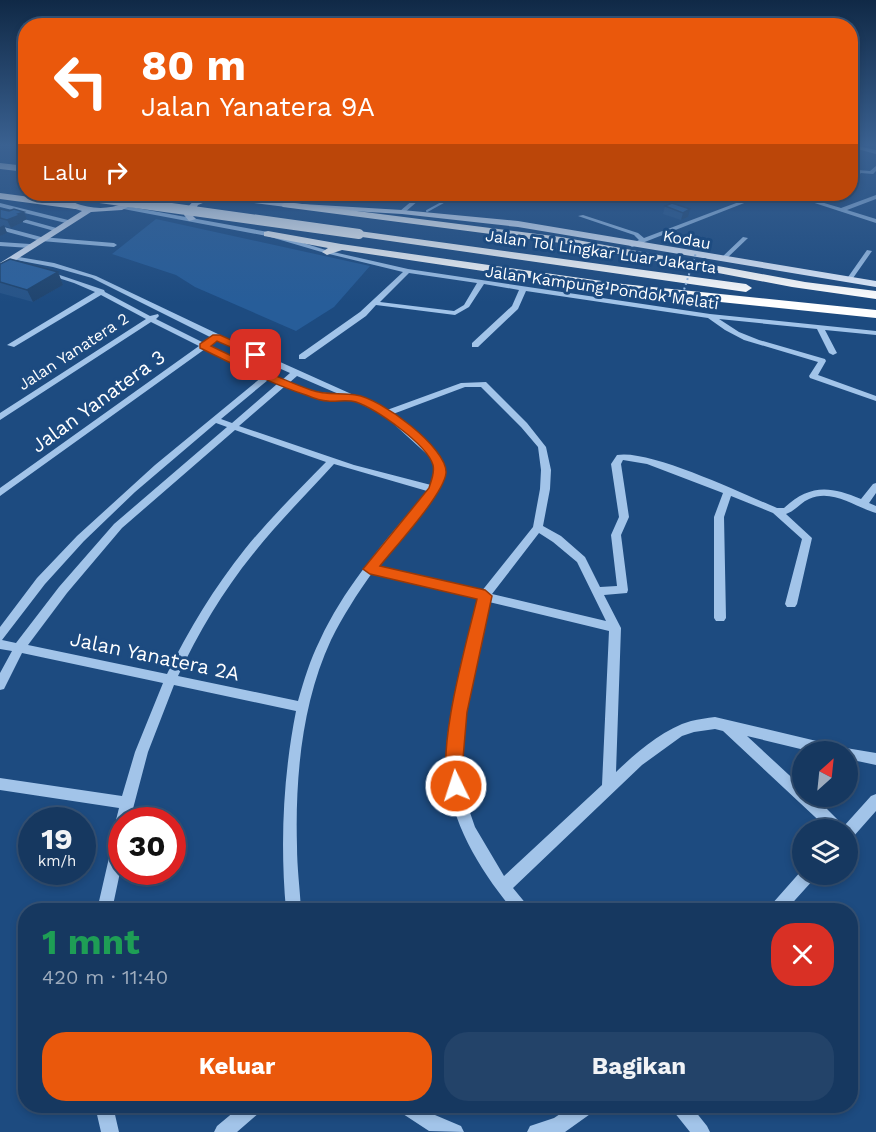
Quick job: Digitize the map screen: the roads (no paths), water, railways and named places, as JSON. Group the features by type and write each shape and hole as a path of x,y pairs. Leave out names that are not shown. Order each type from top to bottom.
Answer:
{"highway":[{"path":"2,199 18,197"},
{"path":"2,199 82,210"},
{"name":"Jalan Tol Lingkar Luar Jakarta","path":"130,201 876,296"},
{"name":"Jalan Tol Lingkar Luar Jakarta","path":"181,201 876,307"},
{"path":"286,205 561,240 802,285"},
{"path":"268,234 341,247 623,288 876,314"},
{"path":"327,252 341,247"}],"main road":[{"path":"71,201 82,210 147,211"},
{"path":"6,260 82,210 120,207 133,201"},
{"path":"192,219 188,215 191,207 200,201"},
{"name":"Kodau","path":"264,201 286,205 402,212 518,224 632,245 876,284"}],"street":[{"path":"841,210 876,197"},
{"path":"2,199 55,229"},
{"path":"402,212 415,201"},
{"path":"632,245 746,201"},
{"path":"813,201 876,221"},
{"name":"Jalan Kampung Pondok Melati","path":"120,207 268,234 327,252 408,271 710,316 876,333"},
{"path":"0,211 30,220 26,221 114,245"},
{"path":"581,216 636,234 643,240"},
{"path":"0,228 55,229"},
{"path":"722,260 745,238"},
{"path":"0,244 30,246"},
{"path":"849,280 869,251"},
{"path":"6,260 66,268 94,277 217,337 356,398 387,413 434,455 439,464 440,475 434,489 370,569 325,641 302,706 294,761 291,813 290,856 293,903"},
{"path":"6,260 102,291 204,346 284,383 327,398 356,398"},
{"path":"54,275 66,268"},
{"path":"302,357 338,334 408,271"},
{"path":"375,303 455,313 467,306 481,283"},
{"path":"475,345 515,308 523,289"},
{"path":"11,345 102,291"},
{"name":"Jalan Yanatera 2","path":"0,417 163,311"},
{"path":"710,316 733,333 760,344 813,356 822,361 813,376 876,399"},
{"path":"820,328 833,353"},
{"name":"Jalan Yanatera 3","path":"0,494 217,337"},
{"path":"0,685 19,648 63,590 118,526 296,372"},
{"path":"0,636 54,566 99,519 144,477 267,376"},
{"path":"387,413 464,385 483,384 524,425 542,447 546,470 538,528 485,596 459,712 453,770 459,801 469,831 503,887 516,903"},
{"path":"215,420 331,462 392,480 434,489"},
{"path":"598,591 623,590 616,535 624,517 616,464 620,457 627,455 652,462 776,511 786,512 798,498 814,491 839,494 876,510"},
{"path":"126,807 170,679 206,612 240,563 267,530 331,462"},
{"path":"862,504 876,486"},
{"path":"720,618 719,517 727,493"},
{"path":"776,511 807,538 791,604"},
{"path":"538,528 557,539 581,561 615,628 609,786"},
{"path":"370,569 615,628"},
{"name":"Jalan Yanatera 2A","path":"0,644 302,706"},
{"path":"503,887 637,761 678,732 693,726 715,723 793,741"},
{"path":"727,726 792,786"},
{"path":"858,755 876,759"},
{"path":"0,784 127,803"},
{"path":"858,821 876,801"},
{"path":"815,807 827,819"},
{"path":"106,903 109,885"},
{"path":"782,903 799,885"},
{"path":"106,1113 110,1132"},
{"path":"223,1132 246,1113"},
{"path":"416,1113 429,1122 455,1132"},
{"path":"536,1132 558,1126 577,1113"},
{"path":"686,1113 701,1132"}],"waterway":[{"path":"427,211 445,201"}]}
